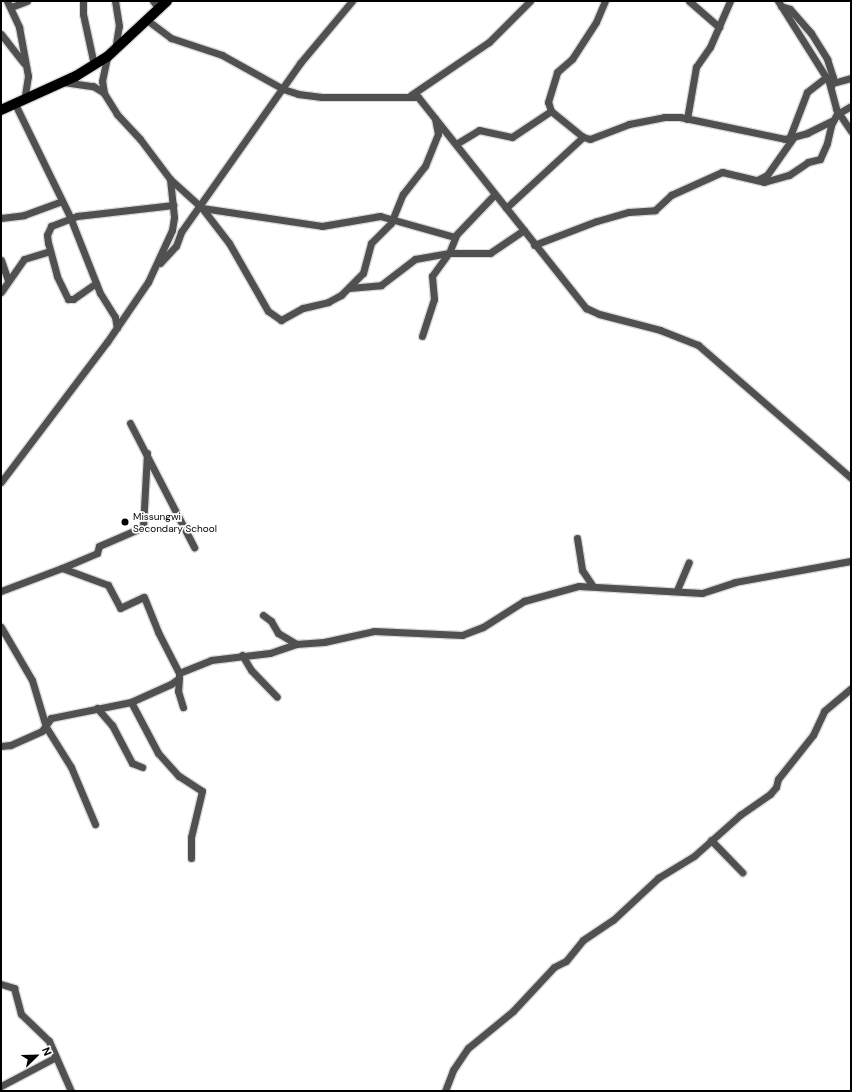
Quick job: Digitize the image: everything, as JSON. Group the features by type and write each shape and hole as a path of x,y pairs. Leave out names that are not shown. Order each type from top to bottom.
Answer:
{"highway":[{"path":"1,110 63,82 111,54 148,20 156,5 167,1"}],"street":[{"path":"28,1 9,4 19,27 28,83 19,102 70,217 96,283 115,317 116,328"},
{"path":"83,1 83,14 94,65"},
{"path":"115,1 119,26 102,81 104,93 117,114 140,138 170,179 200,208 229,243 266,309 280,319 308,306 334,299 349,288 365,269 367,254 375,238 388,227 402,194 425,166 436,139 435,117"},
{"path":"1,482 4,474 116,328 156,267 176,246 187,225 219,180 240,145 283,89 322,34 352,1"},
{"path":"411,95 489,42 530,1"},
{"path":"551,111 548,102 557,72 572,59 596,22 605,1"},
{"path":"688,1 719,27"},
{"path":"688,119 696,67 719,27 730,1"},
{"path":"780,4 832,85"},
{"path":"780,4 790,9 811,33 827,59 838,112 851,131"},
{"path":"148,20 170,38 222,55 283,89 316,97 411,95 424,102 524,230 534,245 586,308 599,314 660,330 698,345 851,478"},
{"path":"1,34 24,63"},
{"path":"757,180 767,175 775,166 791,138 807,92 826,77"},
{"path":"832,85 851,78"},
{"path":"63,82 93,86 104,93"},
{"path":"534,245 597,221 629,212 655,210 671,195 722,172 764,182 783,177 808,162 818,160 827,144 832,121 838,112 851,106"},
{"path":"551,111 557,113 583,137 590,139 616,128 654,118 688,119 791,138 832,121"},
{"path":"456,144 479,130 512,137 551,111"},
{"path":"506,208 583,137"},
{"path":"156,267 169,236 173,205 170,179"},
{"path":"422,336 435,297 431,286 432,276 449,253 456,236 495,194"},
{"path":"1,218 24,214 62,201"},
{"path":"96,283 73,299 68,299 59,281 50,251 49,230 70,217 173,205"},
{"path":"200,208 322,226 373,216 393,218 456,236"},
{"path":"169,236 187,225"},
{"path":"349,288 381,284 410,261 449,253 487,254 524,230"},
{"path":"1,292 24,259 50,251"},
{"path":"1,260 8,280"},
{"path":"130,423 194,547"},
{"path":"1,591 97,554 99,546 143,527 147,454"},
{"path":"577,538 582,570 592,585"},
{"path":"1,746 27,738 46,727 52,718 131,702 171,684 179,676 212,660 242,655 270,653 296,644 324,642 374,631 444,636 471,634 524,601 592,585 630,590 677,590 702,593 736,582 851,561"},
{"path":"677,590 689,562"},
{"path":"62,568 108,586 120,608 144,597 158,632 179,676 178,691 183,707"},
{"path":"263,615 271,621 278,633 296,644"},
{"path":"1,626 32,680 46,727 71,767 95,824"},
{"path":"242,655 251,670 277,697"},
{"path":"446,1091 453,1070 468,1048 513,1011 554,967 566,962 583,940 613,920 668,870 685,862 770,794 776,787 778,779 813,735 824,711 851,688"},
{"path":"131,702 158,753 179,776 202,791 191,837 191,858"},
{"path":"96,708 112,725 132,763 142,767"},
{"path":"711,840 742,872"},
{"path":"1,984 14,988 21,1014 49,1041 54,1058 71,1091"},
{"path":"1,1086 54,1058"}],"place":[{"name":"Missungwi Secondary School","path":"125,522"}]}
